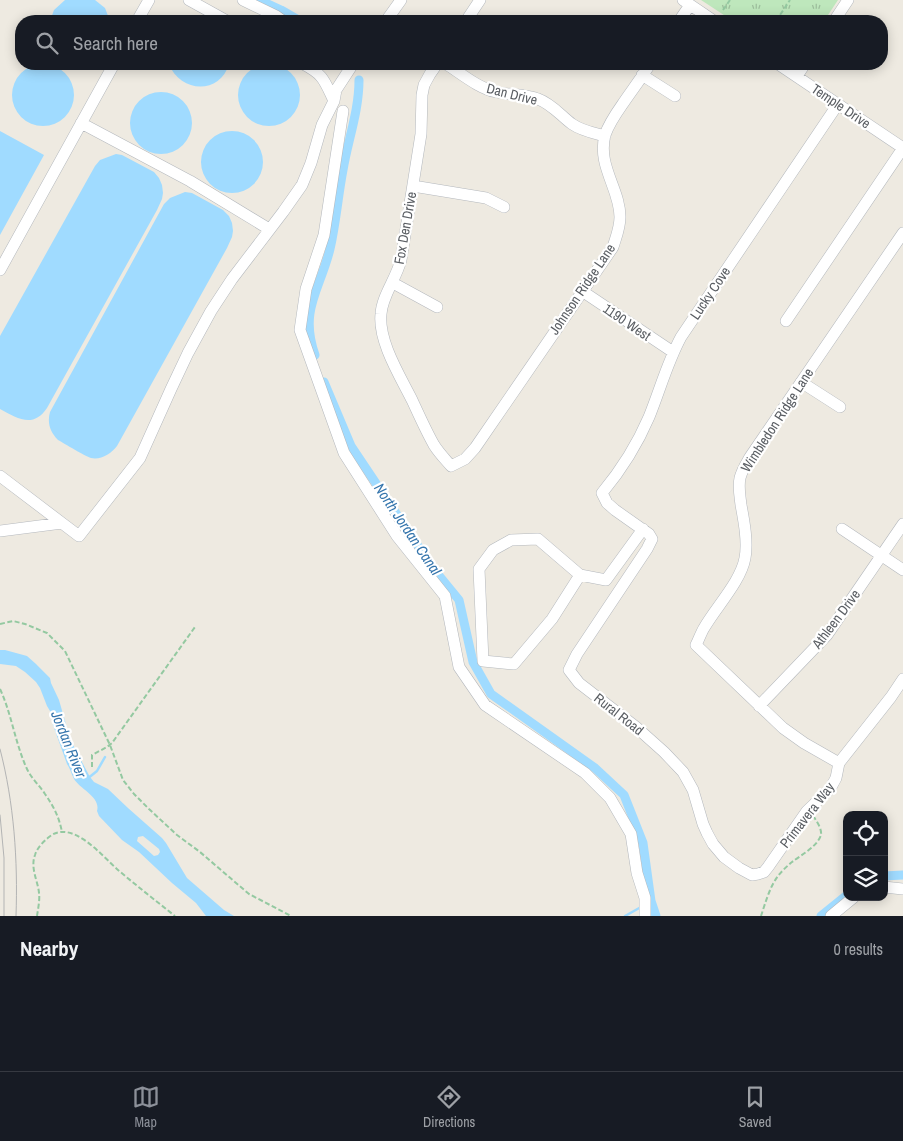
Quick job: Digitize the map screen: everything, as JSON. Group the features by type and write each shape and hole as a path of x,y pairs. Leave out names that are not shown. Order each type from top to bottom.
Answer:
{"street":[{"path":"140,15 149,0"},
{"path":"189,0 217,15"},
{"path":"243,0 274,15"},
{"path":"390,15 400,0"},
{"path":"470,15 480,0"},
{"path":"838,15 848,0"},
{"path":"681,15 686,2 705,15"},
{"path":"0,270 111,70"},
{"path":"315,70 322,76 334,101"},
{"path":"0,476 79,536 135,466 146,447 170,390 211,311 232,279 302,185 311,163 322,125 334,101 336,90 348,70"},
{"path":"334,101 340,96 358,70"},
{"name":"Fox Den Drive","path":"433,70 424,85 422,95 421,134 401,260 398,272 383,304 381,332 434,445 451,466"},
{"name":"Dan Drive","path":"456,70 495,92 540,99 574,125 605,136"},
{"name":"Johnson Ridge Lane","path":"451,466 464,460 475,448 613,247 619,230 620,216 619,204 607,171 604,147 605,136 615,115 646,70"},
{"name":"Temple Drive","path":"788,70 903,148"},
{"path":"797,76 801,70"},
{"path":"642,75 675,96"},
{"name":"Lucky Cove","path":"643,529 607,503 602,493 617,476 641,434 672,352 693,317 838,104"},
{"path":"343,111 324,235 306,289 300,330 344,452 397,536 445,596 459,667 485,705 585,773 610,798 631,834 637,873 645,898 646,916"},
{"path":"82,123 190,181 269,229"},
{"path":"786,321 903,148"},
{"path":"413,186 486,198 504,207"},
{"name":"Wimbledon Ridge Lane","path":"839,763 793,736 696,645 704,628 736,581 745,559 744,520 739,487 743,468 903,233"},
{"path":"392,283 437,307"},
{"name":"1190 West","path":"582,291 672,352"},
{"path":"801,382 840,407"},
{"path":"0,531 62,523"},
{"name":"Athleen Drive","path":"760,706 827,635 903,524"},
{"path":"580,575 552,620 514,664 483,661 479,569 492,550 511,540 538,539 580,575 606,580 643,529"},
{"name":"Rural Road","path":"643,529 650,534 652,539 650,545 577,654 569,670 578,683 636,727 664,752 682,772 693,790 703,824 713,844 724,857 739,868 752,875 758,874"},
{"path":"842,529 903,570"},
{"name":"Primavera Way","path":"758,874 764,872 768,867 807,811 830,789 836,778 839,763 903,679"},
{"path":"888,887 903,889"},
{"path":"831,916 849,901"}],"path":[{"path":"723,10 730,0"},
{"path":"780,15 790,1 786,0"},
{"path":"0,624 13,621 47,633 65,651 110,745 123,780 134,794 177,835 249,894 291,916"},
{"path":"92,767 92,755 110,745 195,627"},
{"path":"0,689 6,701 16,738 28,770 46,794 58,815 62,832"},
{"path":"761,916 777,877 790,863 816,843 821,830 812,815"},
{"path":"37,916 39,894 33,864 35,856 47,838 62,832 76,835 89,842 118,870 175,916"}],"green space":[{"path":"701,0 838,0 828,15 724,15"}],"water":[{"path":"65,0 95,0 105,8 108,15 52,15 54,10"},
{"path":"25,70 61,70 69,78 73,89 72,107 65,117 55,124 43,126 31,124 21,117 14,107 12,95 14,83"},
{"path":"172,70 226,70 217,81 209,85 200,86 190,85 174,74"},
{"path":"251,70 287,70 295,78 299,89 298,107 291,117 281,124 269,126 257,124 247,117 240,107 238,95 240,83"},
{"path":"161,92 173,94 183,101 190,111 192,123 190,135 183,145 173,152 161,154 149,152 139,145 132,135 130,123 132,111 139,101 149,94"},
{"path":"0,131 44,155 0,235"},
{"path":"232,131 244,133 254,140 261,150 263,162 261,174 254,184 244,191 232,193 220,191 210,184 203,174 201,162 203,150 210,140 220,133"},
{"path":"116,154 122,155 154,172 162,185 162,199 47,408 42,414 30,420 13,416 0,409 0,336 95,166 100,160"},
{"path":"185,192 192,193 223,210 229,216 232,223 232,237 117,446 105,456 91,458 55,437 49,424 50,412 164,204 170,198"},
{"name":"Jordan River","path":"0,650 27,656 50,678 59,700 69,735 90,777 94,782 108,789 162,838 187,878 224,910 234,916 206,916 196,903 139,852 122,840 99,816 93,797 77,783 67,764 50,711 40,688 36,682 16,666 0,664","holes":["143,836 159,849 158,855 154,856 137,841 138,837"]}],"waterway":[{"name":"North Jordan Canal","path":"259,0 290,15"},
{"name":"North Jordan Canal","path":"315,355 309,325 310,312 330,249 343,170 359,92 359,80"},
{"name":"North Jordan Canal","path":"324,382 351,446 432,567 459,600 473,662 491,694 595,768 624,795 643,843 651,901 656,916"},
{"name":"Jordan River","path":"87,779 97,771 105,757"},
{"name":"North Jordan Canal","path":"888,876 903,875"},
{"name":"North Jordan Canal","path":"821,916 843,898"},
{"path":"625,916 641,907"}],"tram line":[{"path":"0,749 12,811 16,874 16,916"},
{"path":"0,815 4,858 4,916"}]}
